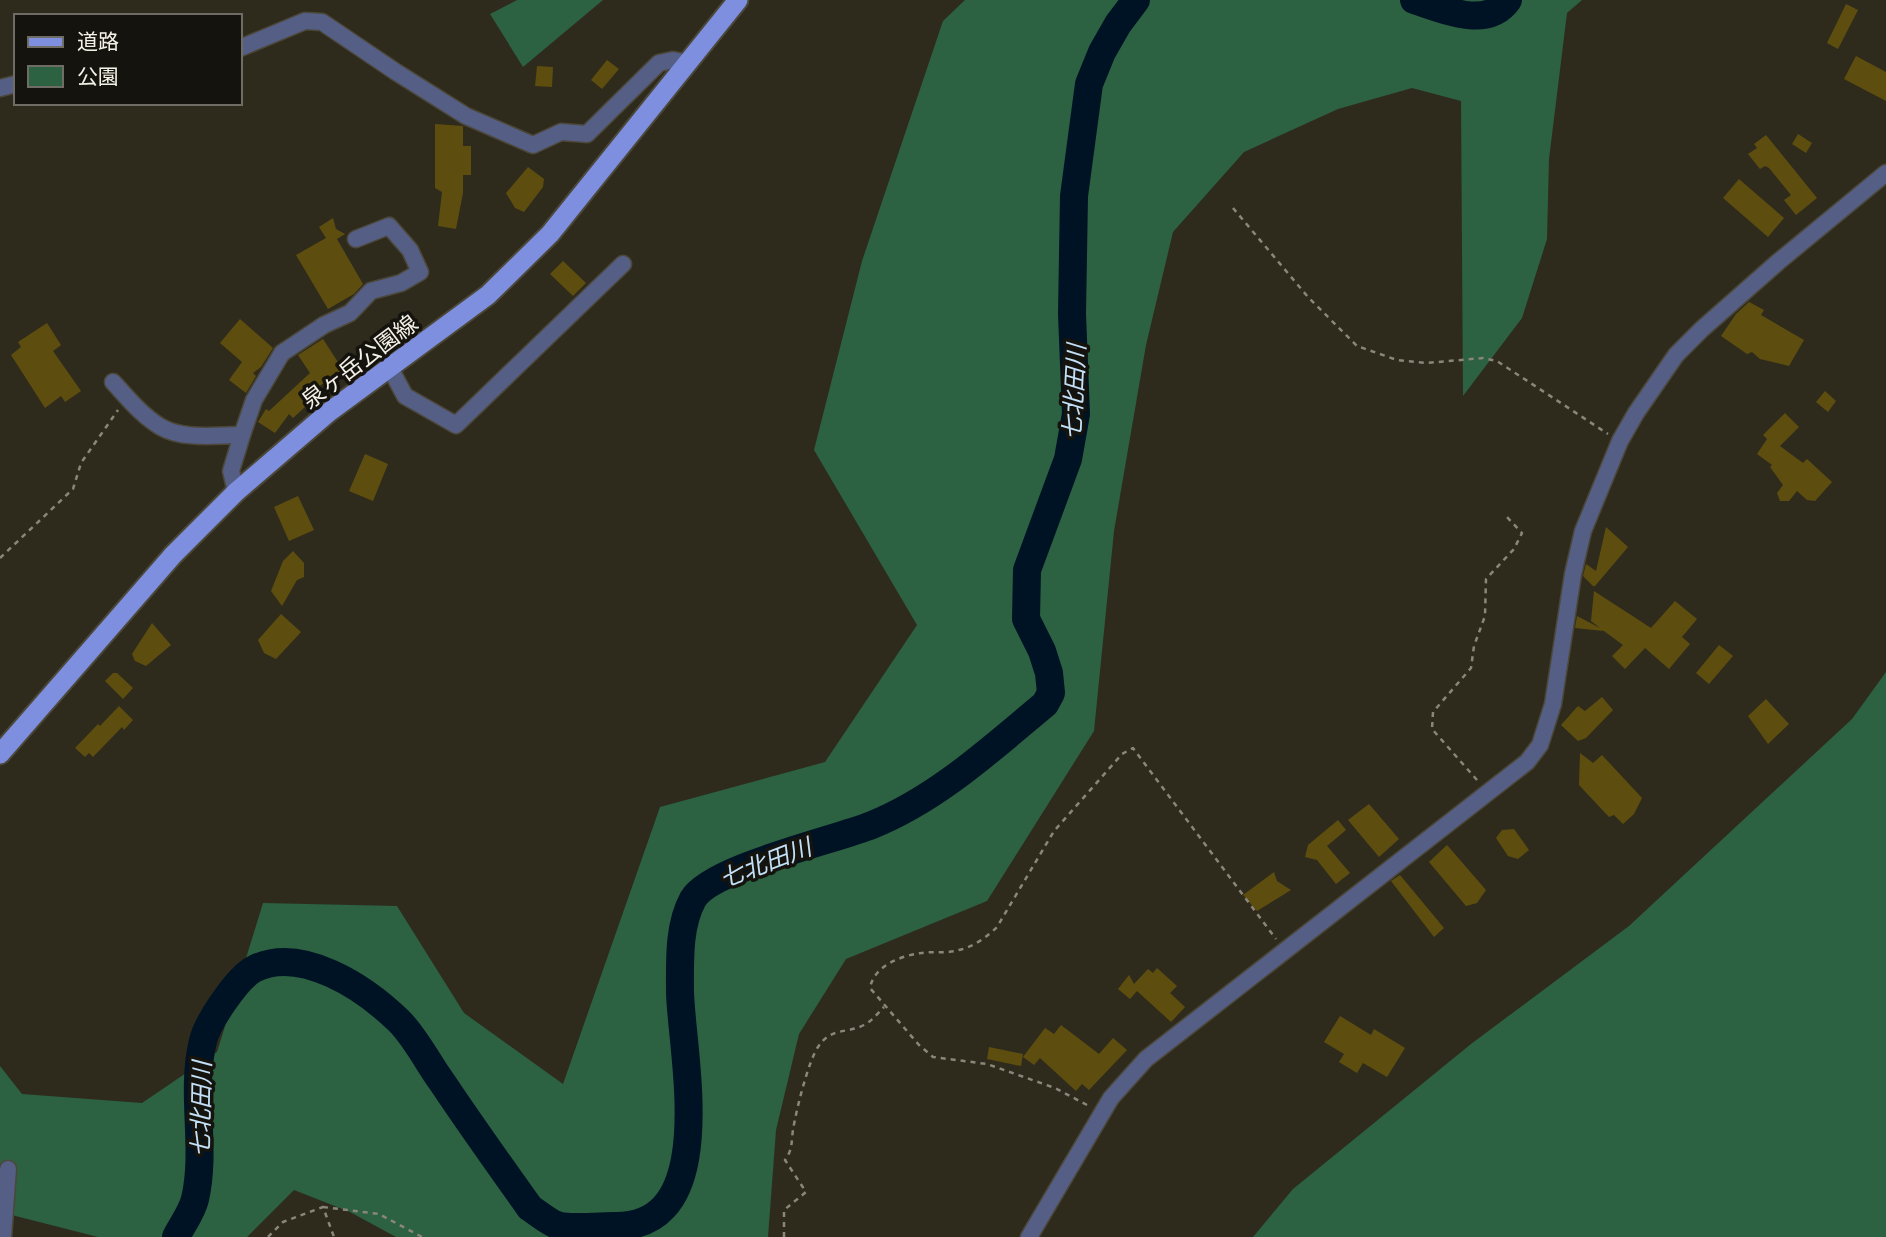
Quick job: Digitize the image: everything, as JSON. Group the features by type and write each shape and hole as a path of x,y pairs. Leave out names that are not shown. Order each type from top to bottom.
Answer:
{"main road":[{"name":"泉ヶ岳公園線","path":"0,754 173,555 236,492 329,412 488,295 550,234 738,0"}],"street":[{"path":"242,47 305,21 322,22 467,116 533,145 561,132 587,134 659,63 673,60 689,63"},
{"path":"1029,1237 1104,1109 1123,1083 1146,1059 1488,793 1527,761 1540,745 1548,724 1573,574 1583,531 1620,441 1676,355 1769,270 1886,173"},
{"path":"236,492 231,471 242,435 254,400 282,353 324,325 350,313 371,291 401,283 420,272 410,250 389,226 356,239"},
{"path":"390,368 405,396 456,425 623,264"},
{"path":"113,382 146,416 162,428 175,433 242,435"},
{"path":"3,1237 8,1169"}],"path":[{"path":"1233,208 1308,297 1357,346 1397,360 1426,363 1483,358 1497,361 1620,441"},
{"path":"0,558 73,489 81,463 127,397"},
{"path":"1488,793 1432,729 1431,720 1433,712 1471,668 1474,646 1485,616 1486,579 1514,549 1522,533 1505,515"},
{"path":"1104,1109 1086,1105 1055,1088 987,1064 933,1057 919,1045 870,988 872,978 889,963 919,953 959,950 988,936 997,927 1055,831 1122,754 1133,748 1284,950"},
{"path":"784,1237 784,1210 806,1192 785,1160 793,1149 793,1130 812,1056 819,1044 829,1036 840,1029 851,1031 868,1023 885,1006"},
{"path":"323,1208 334,1237"},
{"path":"268,1237 283,1222 323,1208 379,1214 422,1237"}],"green space":[{"path":"517,0 603,0 523,67 490,14"},
{"path":"965,0 1582,0 1567,13 1549,159 1547,239 1522,318 1463,396 1461,101 1412,88 1338,109 1244,152 1173,232 1146,345 1114,531 1094,731 987,901 846,959 799,1034 776,1130 768,1237 396,1237 350,1212 294,1190 247,1237 98,1237 0,1212 0,1066 22,1094 142,1103 217,1052 263,903 397,906 464,1013 563,1084 660,807 825,762 917,625 814,450 862,261 943,21"},
{"path":"1886,672 1886,1237 1253,1237 1293,1189 1471,1044 1629,926 1852,719"}],"building":[{"path":"1846,4 1858,10 1838,49 1827,43"},
{"path":"1856,56 1886,72 1886,101 1844,79"},
{"path":"607,60 619,69 602,89 591,80"},
{"path":"537,66 553,67 552,87 535,86"},
{"path":"435,124 463,126 463,146 471,146 471,175 463,175 463,193 456,229 438,226 442,192 435,188"},
{"path":"1798,134 1812,143 1806,153 1792,144"},
{"path":"1766,135 1817,198 1796,215 1784,200 1791,195 1769,168 1765,166 1760,169 1748,154 1757,148 1754,144"},
{"path":"528,167 544,179 543,187 524,212 515,208 506,193"},
{"path":"1739,179 1784,218 1768,237 1723,198"},
{"path":"333,218 336,229 345,234 337,239 363,284 354,294 328,309 296,255 326,238 319,227"},
{"path":"563,261 586,283 573,296 550,274"},
{"path":"1749,302 1764,310 1761,315 1804,340 1789,366 1760,359 1752,352 1747,354 1721,336 1736,314"},
{"path":"240,319 273,348 261,367 253,373 256,376 246,393 229,380 242,362 220,343"},
{"path":"47,323 61,345 53,351 81,391 65,402 61,396 45,408 11,355 21,347 18,342"},
{"path":"323,339 343,370 312,391 317,396 293,418 289,414 275,433 258,422 266,409 269,411 310,373 298,355"},
{"path":"1825,391 1836,401 1828,412 1816,402"},
{"path":"1785,413 1799,427 1780,446 1803,463 1807,459 1832,482 1815,501 1807,500 1797,491 1789,501 1780,501 1777,493 1783,485 1770,467 1772,465 1757,454 1767,439 1763,435"},
{"path":"365,454 388,464 373,501 349,491"},
{"path":"298,496 314,530 289,541 274,507"},
{"path":"1606,527 1628,547 1593,586 1583,576 1586,564 1596,571"},
{"path":"293,551 304,563 304,577 297,580 282,606 271,591 283,561"},
{"path":"1594,591 1651,628 1675,601 1697,619 1682,637 1690,644 1669,669 1645,648 1625,669 1612,656 1623,645 1604,631 1575,628 1577,616 1600,628 1591,621"},
{"path":"281,614 301,632 276,659 264,653 258,640"},
{"path":"152,623 171,645 146,666 135,661 132,654"},
{"path":"1719,645 1733,656 1709,684 1696,673"},
{"path":"113,673 117,673 133,688 123,699 105,681"},
{"path":"1602,697 1613,710 1586,738 1578,741 1561,725 1578,706 1585,711"},
{"path":"1766,699 1789,724 1768,744 1748,716"},
{"path":"119,706 133,720 124,730 122,727 93,757 89,753 85,757 75,748"},
{"path":"1580,753 1593,763 1602,755 1642,798 1634,814 1623,824 1614,815 1609,817 1579,785"},
{"path":"1369,804 1399,839 1379,857 1348,820"},
{"path":"1338,820 1346,830 1327,846 1350,873 1336,884 1317,860 1305,857 1308,845"},
{"path":"1514,829 1529,850 1518,859 1508,856 1496,838 1502,830"},
{"path":"1447,845 1486,890 1477,903 1466,906 1429,862"},
{"path":"1274,872 1277,881 1291,890 1257,911 1243,895"},
{"path":"1400,875 1444,928 1434,937 1391,881"},
{"path":"1157,968 1177,986 1170,993 1185,1007 1171,1022 1137,991 1130,999 1118,989 1129,975 1134,984 1148,969 1153,973"},
{"path":"1340,1016 1371,1035 1374,1029 1405,1048 1387,1077 1363,1063 1357,1073 1339,1062 1344,1054 1324,1042"},
{"path":"1061,1025 1099,1054 1113,1038 1127,1050 1089,1090 1082,1084 1076,1091 1040,1058 1034,1065 1023,1057 1045,1028 1054,1034"},
{"path":"989,1047 1023,1054 1021,1066 987,1059"}],"waterway":[{"name":"七北田川","path":"176,1237 194,1204 198,1179 198,1080 203,1041 210,1023 239,982 254,969 272,963 292,962 331,974 369,996 399,1021 530,1208 550,1222 568,1227 615,1226 648,1219 670,1199 683,1170 688,1134 680,957 682,933 693,899 723,876 872,825 919,801 984,755 1045,704 1051,693 1049,673 1042,651 1026,619 1027,570 1068,459 1076,414 1072,314 1074,196 1089,84 1102,52 1136,0"},
{"name":"七北田川","path":"1414,0 1451,12 1476,16 1499,9 1508,0"}]}
